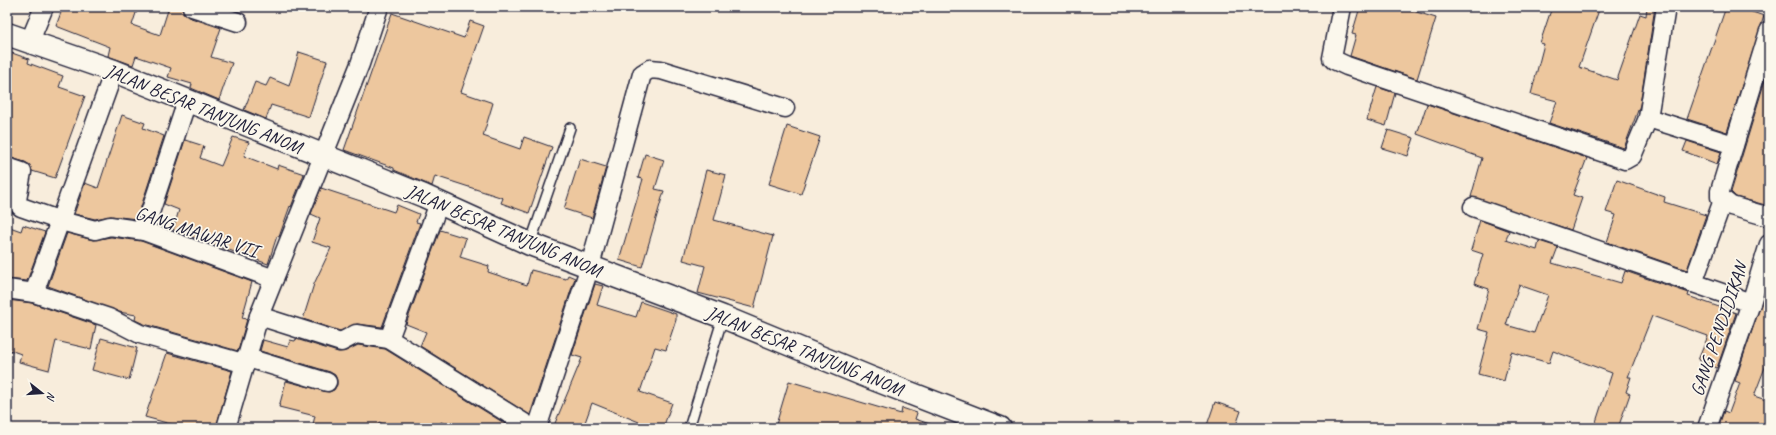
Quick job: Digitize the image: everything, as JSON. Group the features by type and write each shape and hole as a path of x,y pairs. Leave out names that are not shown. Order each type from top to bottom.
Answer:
{"main road":[{"name":"JALAN BESAR TANJUNG ANOM","path":"7,34 114,71 439,203 530,244 723,317 837,365 1000,428"}],"street":[{"path":"29,42 44,7"},
{"path":"192,7 238,22"},
{"path":"226,428 247,361 259,316 360,64 379,7"},
{"path":"1342,7 1332,58 1334,60 1346,66 1625,160 1632,156 1648,118 1663,8"},
{"path":"1769,31 1720,190 1720,196 1731,206 1769,217"},
{"path":"537,428 590,266 642,74 650,69 661,70 785,108"},
{"path":"34,293 114,71"},
{"path":"144,231 187,101"},
{"path":"1648,118 1734,145"},
{"name":"GANG MAWAR VII","path":"7,167 22,172 18,204 21,207 61,221 95,230 110,226 144,231 274,279"},
{"path":"1693,284 1723,200"},
{"path":"389,340 439,203"},
{"path":"1473,207 1693,284 1752,303"},
{"name":"GANG PENDIDIKAN","path":"1706,428 1752,303 1769,244"},
{"path":"7,289 34,293 109,318 140,334 327,382"},
{"path":"259,316 341,342 356,334 389,340 532,428"}],"lane":[{"path":"530,244 570,128"},
{"path":"689,428 723,317"}],"building":[{"path":"63,7 138,7 132,25 160,35 169,7 182,7 184,14 188,17 221,28 211,57 232,63 219,100 191,88 192,84 168,77 171,68 136,56 133,65 108,56 110,47 56,26"},
{"path":"1360,7 1400,7 1436,18 1417,79 1350,56 1356,35 1352,34"},
{"path":"1552,7 1600,7 1579,67 1617,80 1640,14 1646,16 1647,7 1655,7 1640,105 1624,148 1549,123 1557,101 1531,94 1544,44 1540,43"},
{"path":"1726,7 1738,7 1764,16 1727,132 1687,119"},
{"path":"392,13 464,38 470,21 484,26 461,92 493,103 483,136 520,149 524,137 552,147 529,213 501,203 503,198 435,176 432,186 394,170 394,168 344,150"},
{"path":"299,52 327,61 309,117 271,105 266,119 244,110 255,82 266,86 270,78 289,86"},
{"path":"12,53 29,59 28,63 63,76 59,87 85,96 55,178 32,171 30,165 25,162 7,157 7,66"},
{"path":"1769,67 1769,206 1736,197 1731,192"},
{"path":"1377,87 1395,93 1386,126 1367,120"},
{"path":"1427,104 1587,158 1573,195 1582,198 1571,230 1471,197 1482,158 1417,134"},
{"path":"122,115 145,123 143,128 164,136 137,219 111,216 95,219 74,214 85,183 98,188"},
{"path":"787,126 820,137 801,194 769,184"},
{"path":"1388,130 1414,138 1408,156 1382,148"},
{"path":"233,137 249,142 244,156 277,169 278,165 304,174 291,207 290,206 279,237 277,236 268,264 173,230 179,210 164,204 185,140 204,146 200,158 221,166"},
{"path":"1687,141 1721,152 1717,164 1683,151"},
{"path":"645,154 664,160 655,189 664,191 642,267 619,260 643,179 638,178"},
{"path":"580,159 606,167 592,218 564,209"},
{"path":"706,170 726,175 714,220 773,236 754,308 698,293 705,266 683,260"},
{"path":"1617,180 1665,197 1664,202 1706,215 1687,270 1607,242 1616,215 1606,212"},
{"path":"321,188 394,212 397,205 419,214 416,222 420,223 382,327 357,324 340,331 303,319 314,284 331,248 312,242 320,218 311,214"},
{"path":"1480,220 1509,231 1506,240 1537,250 1539,241 1558,247 1552,263 1621,283 1625,271 1689,293 1688,296 1736,313 1717,368 1698,360 1708,336 1652,316 1628,377 1631,377 1626,392 1630,394 1618,428 1594,428 1612,373 1553,351 1549,363 1511,352 1504,381 1478,374 1489,332 1478,329 1489,289 1474,284 1483,254 1471,250","holes":["1519,285 1548,295 1534,333 1506,325"]},
{"path":"23,225 45,232 27,281 7,279 7,226 21,231"},
{"path":"440,230 466,238 460,257 489,266 488,272 527,285 531,270 566,279 568,275 575,278 530,415 420,346 426,332 406,324"},
{"path":"67,233 93,240 111,237 141,241 252,282 242,318 247,319 238,351 144,324 135,320 136,315 119,312 48,286"},
{"path":"1769,280 1769,357 1754,396 1769,401 1769,428 1718,428 1724,411 1729,413 1740,383 1735,381"},
{"path":"595,284 603,286 597,305 636,317 641,302 676,314 676,320 666,350 655,347 640,392 672,403 663,428 637,428 639,422 592,403 583,428 553,428 582,358 572,355"},
{"path":"7,300 32,303 96,325 91,349 56,341 49,370 19,362 21,354 7,349"},
{"path":"101,338 137,348 129,380 92,370"},
{"path":"296,339 338,352 346,351 358,345 385,349 512,428 453,428 441,422 439,428 392,428 379,422 377,428 312,428 315,416 279,407 286,381 329,392 334,390 337,385 335,375 330,372 260,351 263,340 288,347 290,340 295,341"},
{"path":"167,353 232,371 216,428 185,428 145,417"},
{"path":"789,381 901,414 902,408 917,413 915,419 933,425 932,428 775,428"},
{"path":"1215,402 1241,411 1235,428 1206,428"}]}
